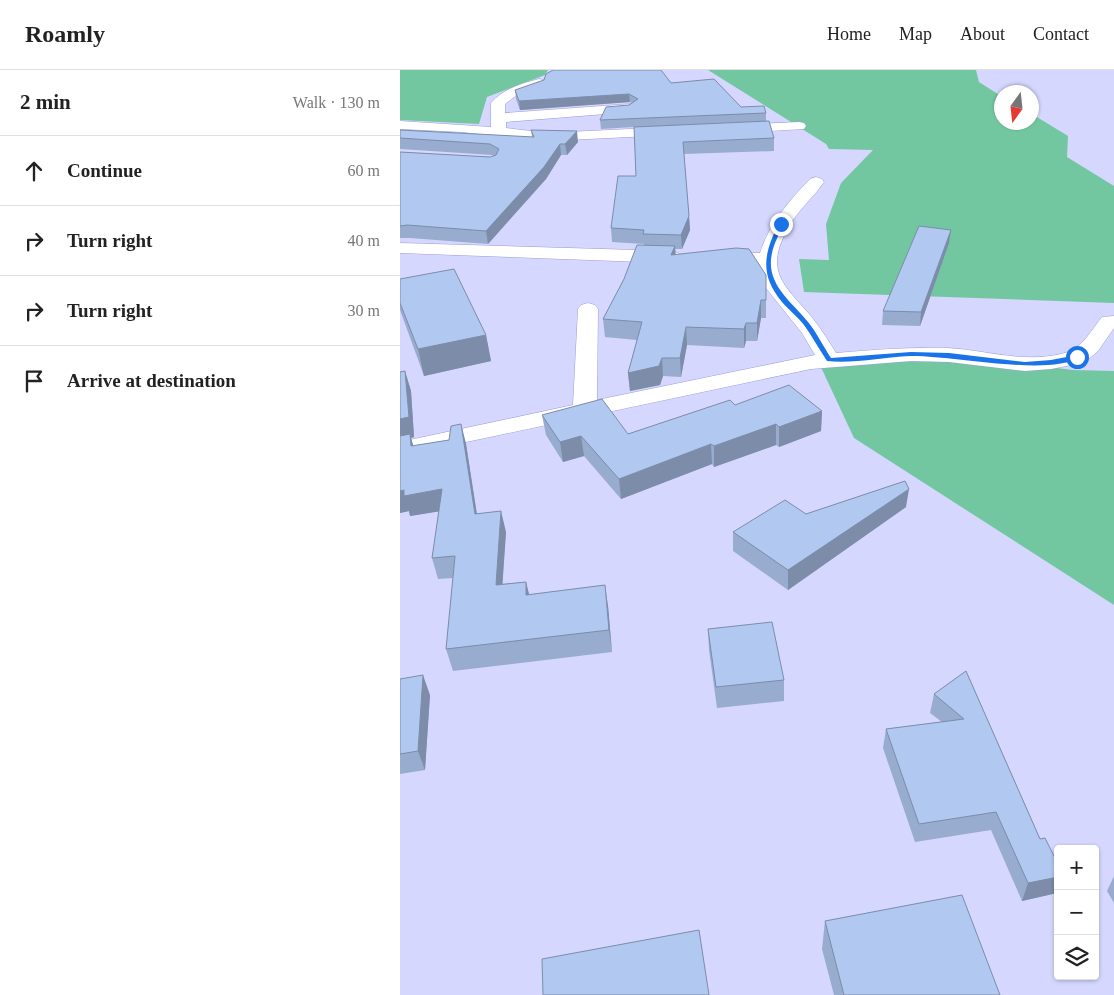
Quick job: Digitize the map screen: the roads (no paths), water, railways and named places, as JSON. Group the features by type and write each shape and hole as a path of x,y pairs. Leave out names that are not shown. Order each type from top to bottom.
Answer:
{"street":[{"path":"498,125 498,103 515,91 539,83"},
{"path":"400,125 498,125 630,108"},
{"path":"498,125 547,137 683,131"},
{"path":"722,129 800,126"},
{"path":"816,182 795,204 781,224 769,252 768,260 771,281 783,300 806,323 829,360"},
{"path":"400,248 768,260"},
{"path":"585,410 588,309"},
{"path":"400,450 811,362 911,354 949,355 1025,364 1051,362 1077,357 1090,346 1109,321"}]}
